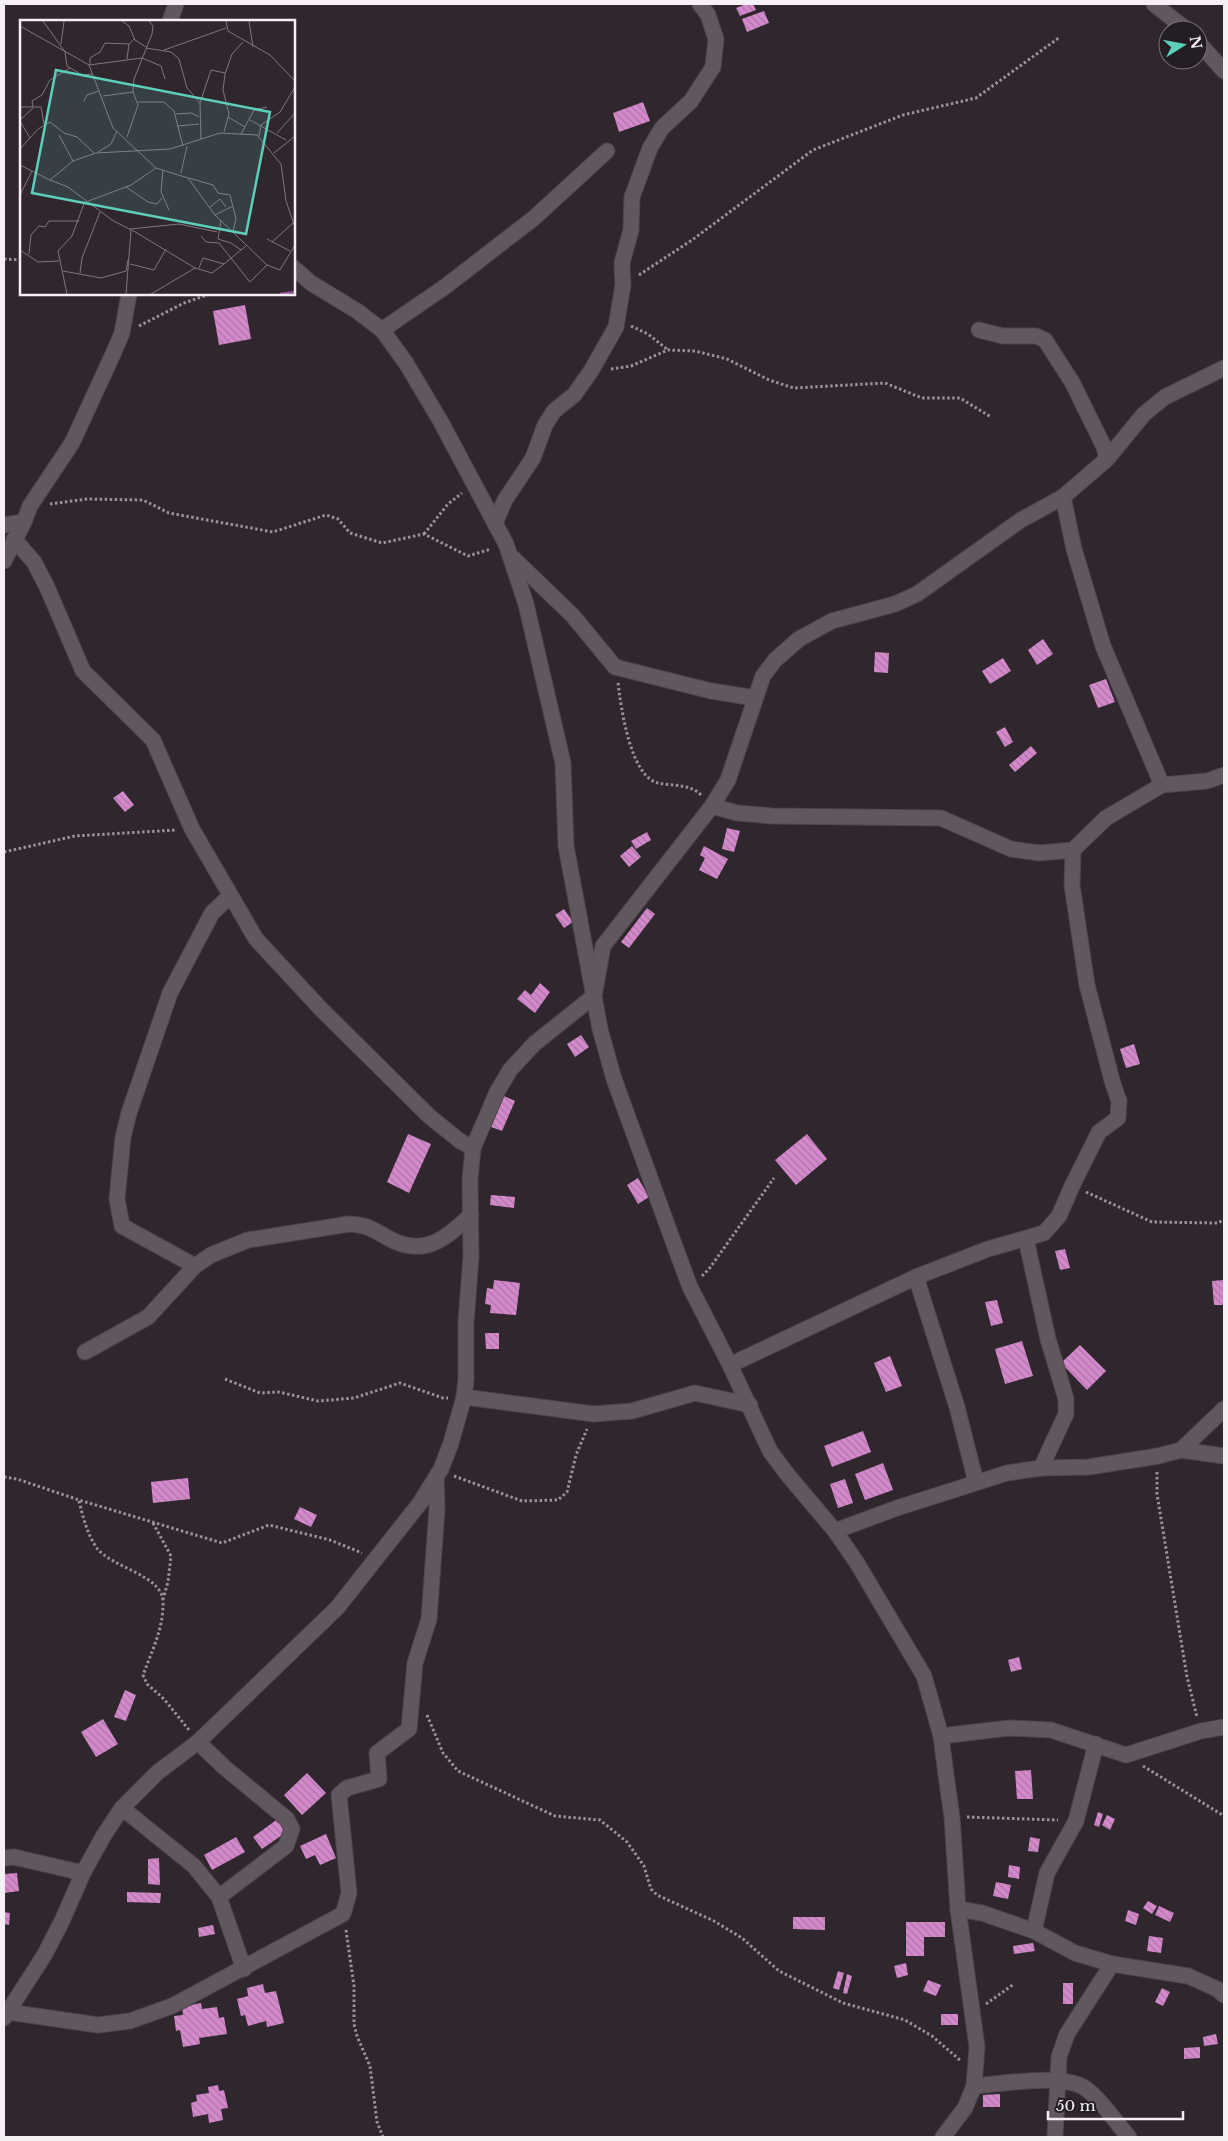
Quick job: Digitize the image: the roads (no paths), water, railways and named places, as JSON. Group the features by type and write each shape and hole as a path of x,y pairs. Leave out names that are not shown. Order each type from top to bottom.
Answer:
{"street":[{"path":"170,20 176,4"},
{"path":"495,522 505,500 533,458 545,425 554,411 574,395 591,372 616,327 624,285 622,263 631,230 632,198 650,148 662,128 691,101 713,67 716,39 708,15 700,4"},
{"path":"1154,4 1174,20"},
{"path":"1208,53 1224,71"},
{"path":"382,330 446,286 526,224 607,151"},
{"path":"295,269 311,282 357,310 382,330 406,363 474,482 508,550 526,604 563,762 566,846 600,1030 614,1079 690,1287 750,1405 770,1451 835,1531 867,1579 914,1657 930,1693 941,1736 952,1817 958,1909 977,2047 977,2068 974,2086 965,2108 942,2137"},
{"path":"4,561 30,506 72,443 122,333 129,295"},
{"path":"980,330 1003,336 1036,336 1045,340 1072,382 1104,448 1107,459"},
{"path":"438,1473 429,1619 415,1663 408,1729 377,1753 379,1779 347,1788 339,1796 349,1893 343,1914 244,1969 172,2006 130,2021 98,2025 6,2015 45,1954 104,1834 122,1808 158,1772 198,1742 308,1638 336,1608 377,1558 420,1503 438,1473 451,1443 464,1397 471,1257 470,1180 473,1148 497,1092 510,1070 534,1044 594,996 603,946 712,806 728,780 763,676 774,660 799,639 832,621 895,604 917,594 1021,520 1062,497 1107,459 1144,414 1165,397 1224,368"},
{"path":"1062,497 1074,549 1103,646 1162,784"},
{"path":"4,525 24,522"},
{"path":"14,539 34,562 47,587 83,671 153,740 192,829 256,939 320,1008 429,1116 473,1148"},
{"path":"508,550 573,616 615,667 711,691 755,698"},
{"path":"712,806 737,813 772,816 941,818 1011,849 1039,853 1073,850 1106,818 1162,784 1207,781 1224,776"},
{"path":"730,1365 916,1276 988,1249 1044,1233 1059,1216 1099,1132 1118,1118 1120,1101 1113,1084 1087,985 1072,885 1073,850"},
{"path":"195,1266 122,1226 117,1199 122,1146 129,1113 170,993 212,913 230,896"},
{"path":"84,1352 148,1318 195,1266 212,1255 248,1240 348,1224 364,1225 391,1240 418,1248 436,1243 471,1215"},
{"path":"1026,1238 1048,1339 1066,1399 1066,1414 1041,1468"},
{"path":"916,1276 957,1407 976,1482"},
{"path":"464,1397 594,1414 632,1411 696,1394 750,1405"},
{"path":"1180,1450 1224,1409"},
{"path":"835,1531 1007,1473 1041,1468 1089,1467 1158,1456 1180,1450 1224,1456"},
{"path":"941,1736 1009,1728 1051,1730 1126,1755 1201,1731 1224,1727"},
{"path":"198,1742 224,1767 287,1819 292,1829 286,1846 219,1897"},
{"path":"1034,1931 1047,1873 1076,1821 1096,1744"},
{"path":"122,1808 194,1866 219,1897 244,1969"},
{"path":"4,1858 14,1857 84,1873"},
{"path":"958,1909 982,1913 1034,1931 1075,1953 1112,1964 1188,1976 1217,1989 1224,1995"},
{"path":"1055,2137 1059,2057 1067,2034 1112,1964"},
{"path":"974,2086 1058,2080 1084,2088 1100,2103 1129,2137"}]}
